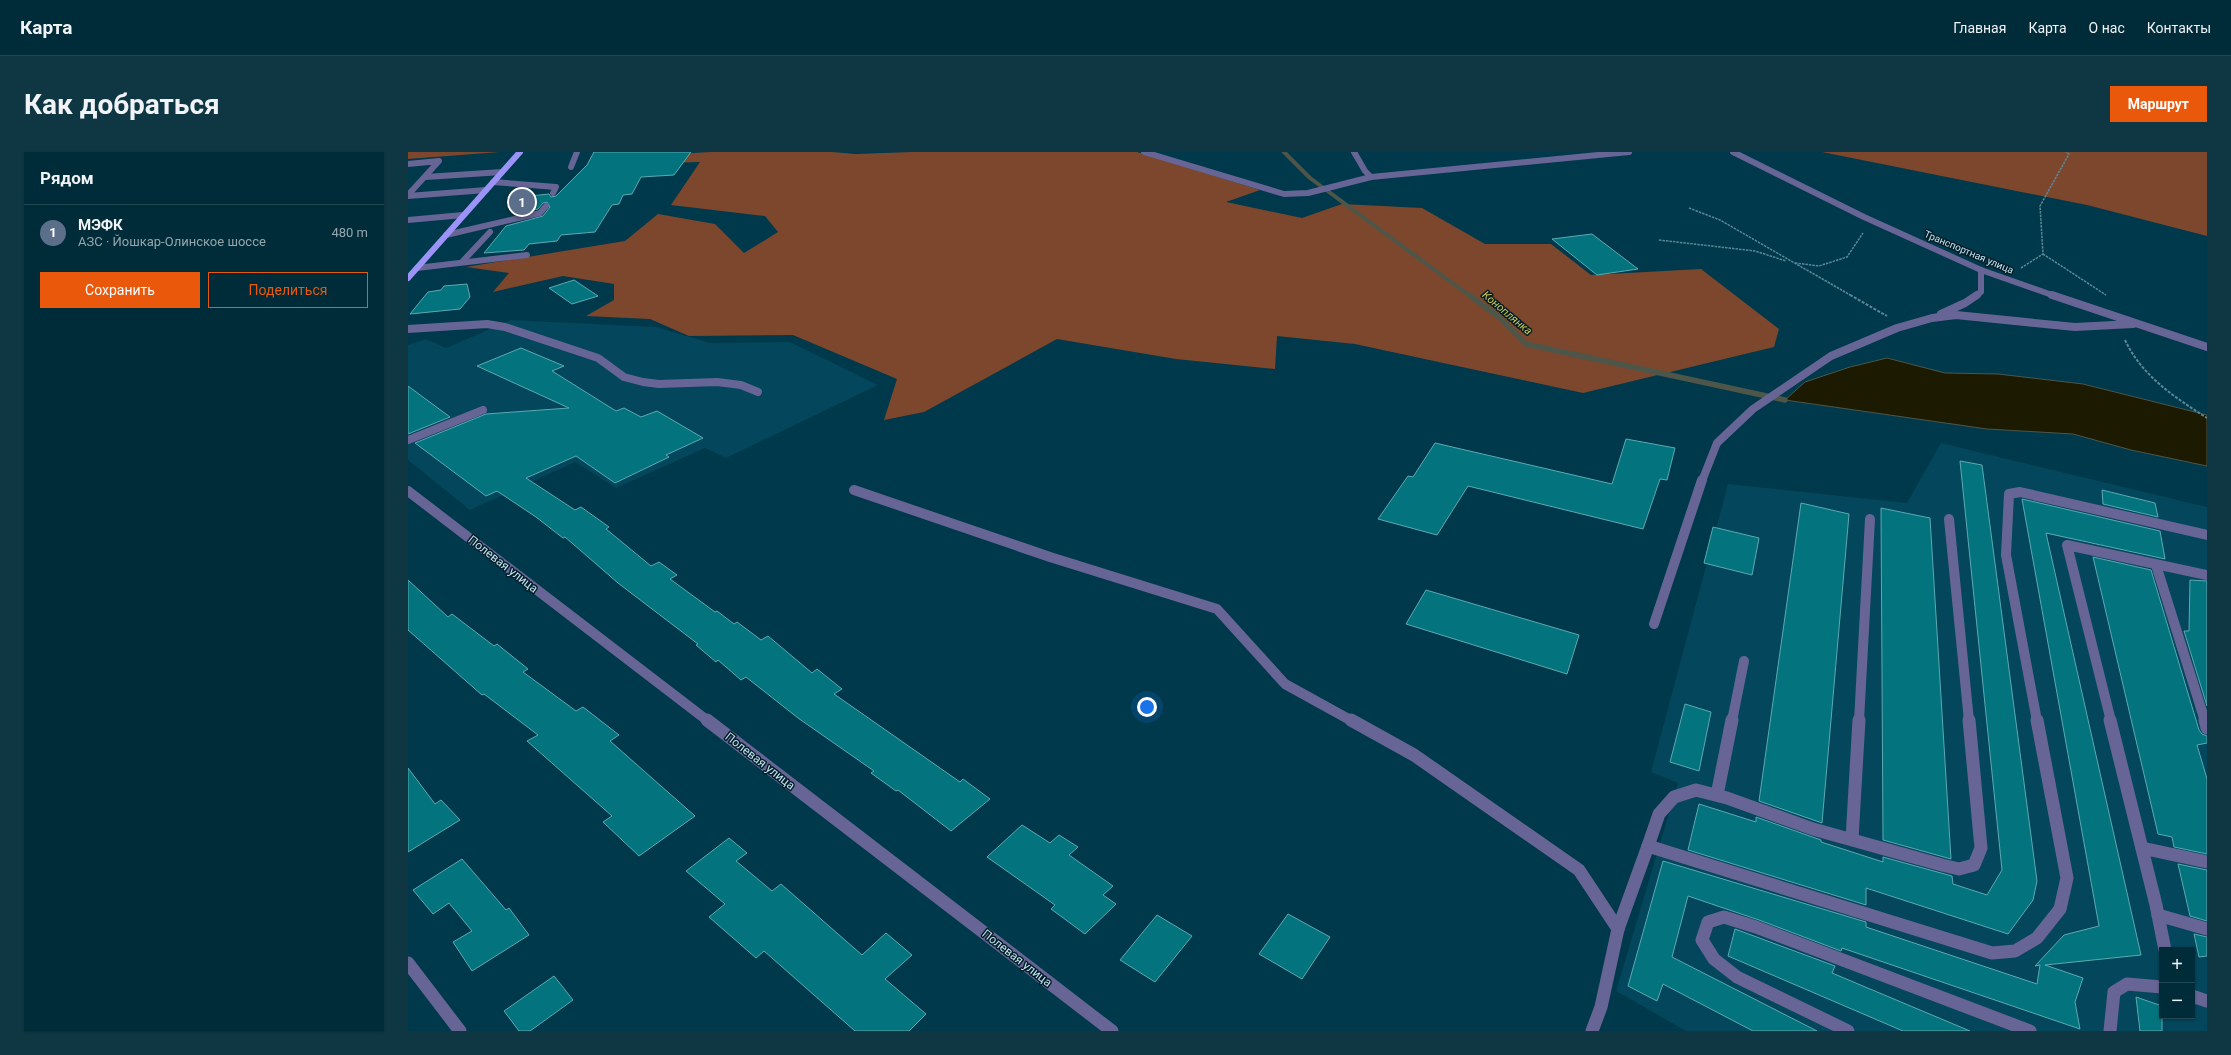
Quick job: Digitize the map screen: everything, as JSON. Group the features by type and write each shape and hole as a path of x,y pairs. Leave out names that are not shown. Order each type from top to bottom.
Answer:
{"main road":[{"path":"408,278 520,152"}],"street":[{"path":"571,167 577,152"},
{"path":"1144,152 1284,194 1308,193 1371,177 1629,152"},
{"path":"1354,152 1365,171 1371,177"},
{"name":"Транспортная улица","path":"1727,152 1735,153 1864,217 1981,270 2133,324 2207,347"},
{"path":"408,164 439,161 426,178 408,195"},
{"path":"426,178 502,172"},
{"path":"492,182 556,188 553,194"},
{"path":"408,195 486,190"},
{"path":"446,235 540,213 546,206"},
{"path":"408,220 463,215"},
{"path":"462,262 490,232"},
{"path":"417,268 527,255"},
{"path":"1654,624 1695,498 1717,443 1753,409 1831,356 1904,326 1932,318 1965,303 1981,292 1981,270"},
{"path":"1932,318 1956,315 2076,327 2133,324"},
{"path":"408,329 487,324 505,327 598,358 624,377 643,382 717,382 741,385 758,392"},
{"path":"408,440 484,410"},
{"path":"854,490 1050,558 1217,609 1285,684 1414,755 1579,870 1618,929"},
{"name":"Полевая улица","path":"408,491 1112,1031"},
{"path":"1648,846 1992,953 2016,951 2037,938 2060,909 2067,878 2006,555 2009,494 2020,492 2207,535"},
{"path":"1592,1031 1601,1006 1618,929 1659,814 1674,797 1696,790 1717,795 1813,829 1959,869 1974,865 1981,848 1949,519"},
{"path":"1852,839 1870,520"},
{"path":"2164,947 2142,848 2067,545 2207,575"},
{"path":"2156,565 2207,728"},
{"path":"1717,795 1744,661"},
{"path":"2142,848 2207,862"},
{"path":"2158,915 2207,929"},
{"path":"1848,1031 1737,977 1719,964 1702,940 1708,922 1724,917 2030,1031"},
{"path":"408,963 460,1031"},
{"path":"2110,1031 2114,992 2127,984 2159,987"},
{"path":"2195,997 2207,1001"}],"path":[{"path":"2003,278 2043,254 2040,206 2070,154 2066,152"},
{"path":"1689,208 1720,220 1792,263 1904,326"},
{"path":"1659,240 1755,251 1792,263 1818,266 1847,257 1862,233 1864,217"},
{"path":"2133,324 2124,338 2130,353 2170,394 2207,418"}],"shaded area":[{"path":"408,152 500,152 408,159"},
{"path":"832,152 856,154 912,152 1137,152 1260,190 1226,202 1302,218 1342,204 1422,208 1485,244 1551,244 1591,275 1701,269 1779,329 1774,347 1583,393 1355,344 1277,336 1275,369 1176,359 1057,339 924,412 884,420 897,379 793,335 689,336 650,319 586,316 614,300 614,284 563,276 493,292 509,273 466,267 625,241 658,214 715,224 744,253 778,232 765,216 671,205 700,162 629,164 693,153"},
{"path":"1822,152 2207,152 2207,236 2087,205"},
{"path":"511,320 656,327 710,343 790,342 878,385 726,458 705,448 616,488 575,462 470,510 408,460 408,345 426,339 446,348"},
{"path":"1887,358 1945,373 1998,374 2083,384 2207,415 2207,466 2131,450 2073,434 1987,429 1785,400 1805,382 1850,367"},
{"path":"1941,443 2207,507 2207,1031 1686,1031 1616,991 1678,783 1651,772 1728,484 1907,503"}],"building":[{"path":"594,152 691,152 674,175 641,177 632,194 623,195 619,204 612,205 595,232 561,235 557,241 529,244 524,250 484,253 506,226 543,216 550,207 547,202 543,203 538,209 515,214 530,196 549,194 551,197 556,196 587,165"},
{"path":"1592,234 1638,269 1597,275 1552,239"},
{"path":"574,280 598,296 572,304 549,288"},
{"path":"467,284 470,297 460,309 410,314 428,292 441,290 444,286"},
{"path":"521,348 564,366 552,371 616,411 624,408 641,417 657,411 703,438 666,455 669,457 615,483 576,456 526,478 575,510 581,507 609,527 606,529 651,566 659,562 677,575 670,579 715,612 717,611 734,624 737,622 761,640 768,636 812,673 817,669 842,689 834,694 960,782 963,779 990,799 951,831 898,790 896,791 871,773 874,771 798,718 746,677 741,680 718,660 716,662 696,645 698,644 618,583 565,537 563,538 536,517 497,491 486,496 415,443 486,414 569,408 477,366"},
{"path":"408,386 450,417 408,434"},
{"path":"1626,439 1675,448 1667,480 1660,479 1643,529 1468,486 1437,535 1378,519 1408,476 1413,477 1435,443 1612,484"},
{"path":"1960,461 1982,465 2037,881 2033,900 2008,934 1866,888 1866,905 1688,850 1699,804 1756,822 1756,817 1821,840 1821,842 1883,862 1883,857 1952,876 1953,884 1987,895 2002,870"},
{"path":"2102,490 2155,503 2158,517 2103,504"},
{"path":"2022,499 2160,531 2165,559 2046,533 2141,955 2045,965 2083,978 2075,1002 2080,1029 1842,948 1841,951 1759,920 1688,896 1672,957 1817,1031 1753,1031 1663,984 1657,1001 1628,986 1663,861 1866,922 1866,927 2037,984 2040,965 2035,966 2064,935 2099,926"},
{"path":"1801,503 1849,514 1822,823 1759,801"},
{"path":"1881,508 1930,518 1951,859 1883,840"},
{"path":"1713,527 1759,538 1752,575 1704,563"},
{"path":"2093,557 2151,570 2199,730 2202,734 2207,736 2207,743 2197,745 2207,779 2207,854 2174,847 2172,837 2158,834"},
{"path":"408,580 448,617 452,614 494,646 497,644 528,669 523,672 576,711 583,707 619,735 610,741 695,816 639,856 603,822 612,816 527,741 538,735 484,694 482,695 408,630"},
{"path":"2190,580 2207,581 2207,706 2184,631 2189,631"},
{"path":"1426,590 1579,635 1567,674 1406,624"},
{"path":"1685,704 1711,712 1699,771 1670,762"},
{"path":"408,768 435,804 441,800 460,820 408,852"},
{"path":"1022,825 1050,843 1059,835 1078,847 1069,855 1113,886 1103,895 1116,904 1085,934 1051,909 1055,905 987,857"},
{"path":"729,838 747,853 736,861 772,891 781,884 862,955 886,933 912,955 885,979 926,1014 909,1031 855,1031 764,951 756,958 709,917 725,904 686,871"},
{"path":"462,859 506,910 509,908 529,935 472,971 453,942 472,931 449,903 433,914 413,890"},
{"path":"2178,864 2207,870 2207,921 2190,916"},
{"path":"1288,914 1330,937 1302,979 1259,954"},
{"path":"1157,915 1192,936 1155,982 1120,960"},
{"path":"1735,929 1835,966 1832,973 1970,1031 1903,1031 1728,956"},
{"path":"2194,934 2207,937 2207,956 2199,957"},
{"path":"554,976 573,1000 530,1031 519,1031 504,1011"},
{"path":"2136,997 2159,1005 2159,1019 2162,1019 2162,1031 2140,1031"}],"waterway":[{"name":"Коноплянка","path":"1284,152 1310,178 1470,296"},
{"name":"Коноплянка","path":"1469,295 1499,317 1526,344 1785,400"}],"place":[{"name":"МЭФК","path":"522,202"}]}
